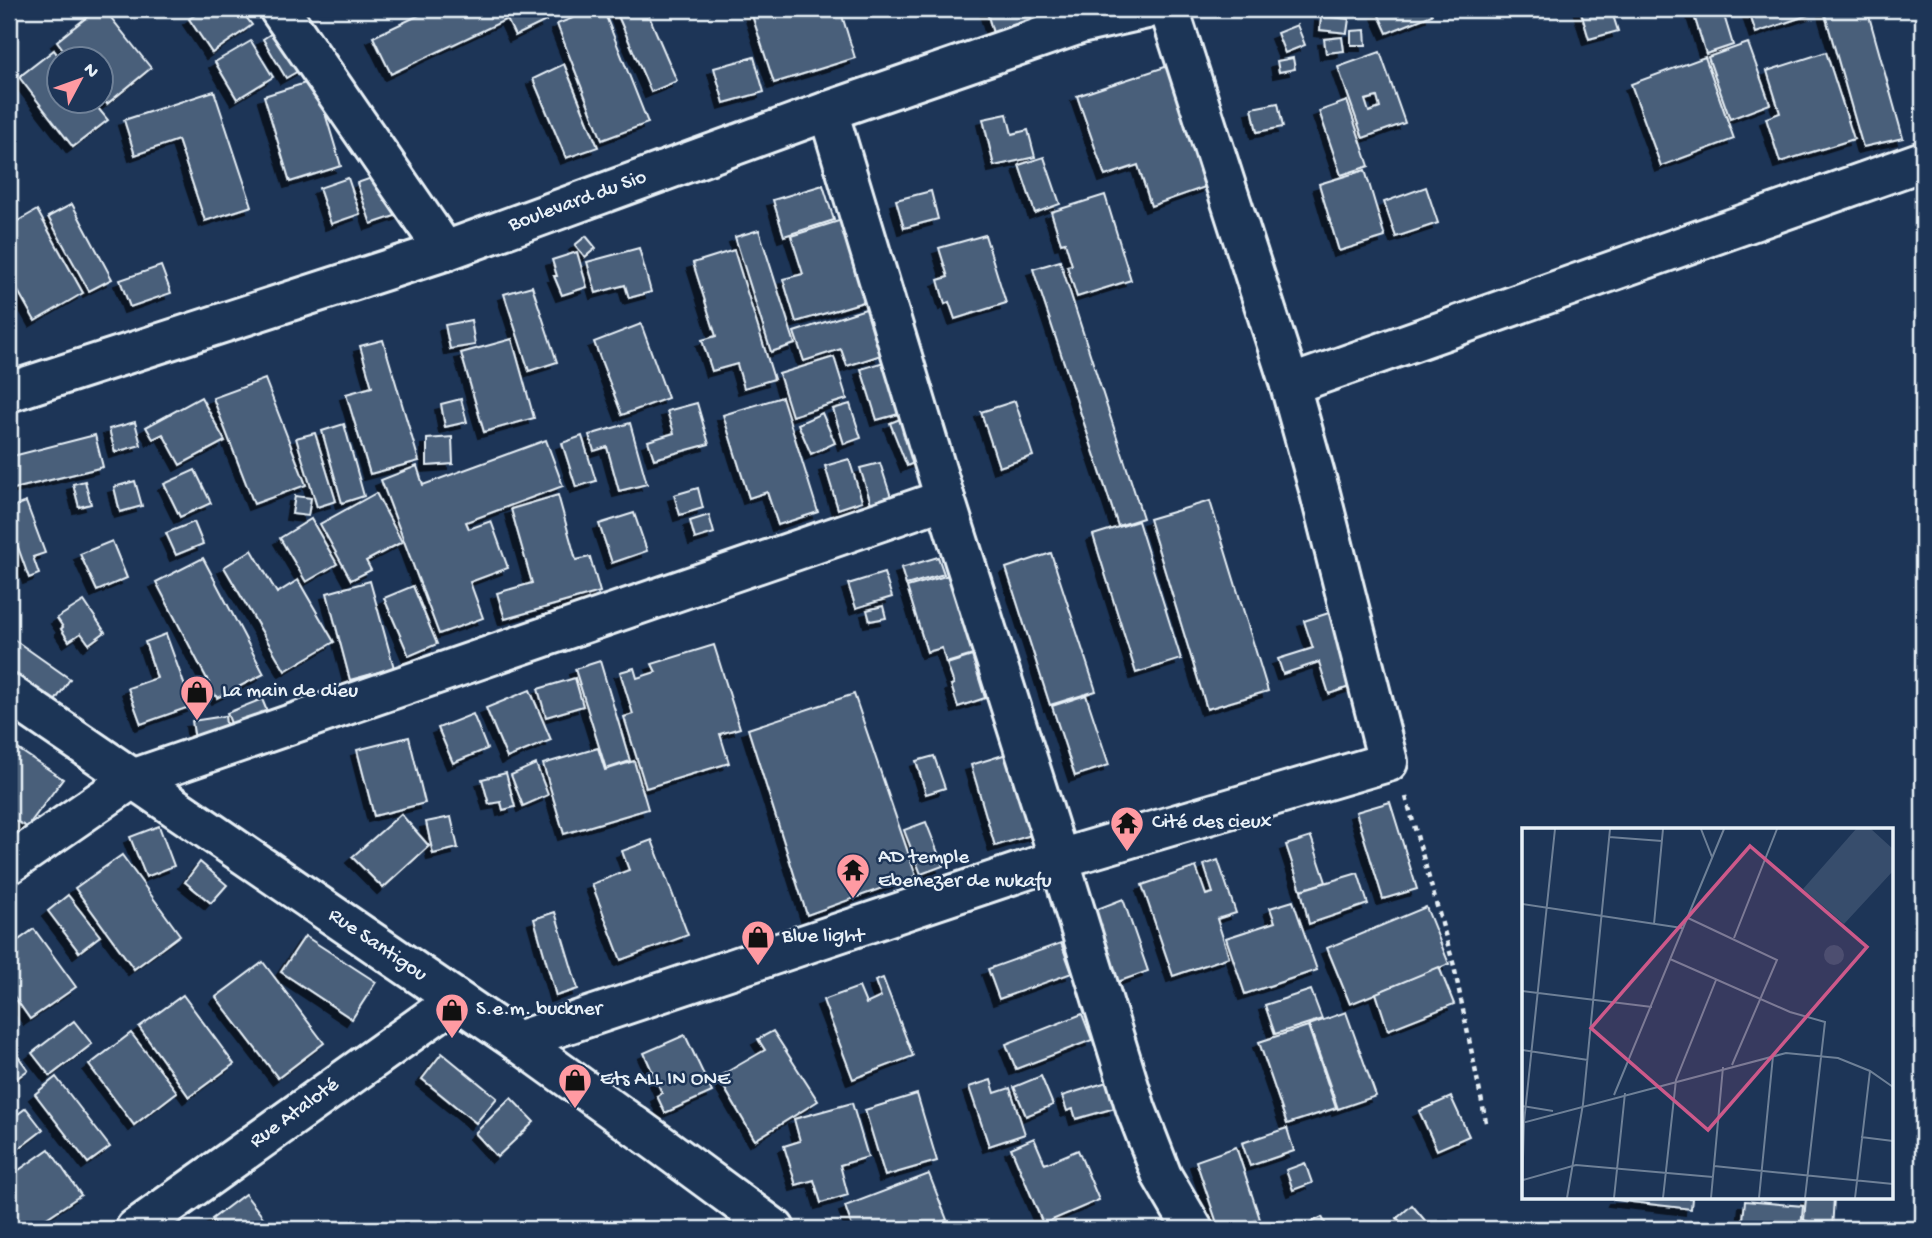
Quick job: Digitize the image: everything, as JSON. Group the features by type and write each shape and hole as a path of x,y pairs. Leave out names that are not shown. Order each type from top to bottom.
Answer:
{"street":[{"path":"279,9 445,251"},
{"name":"Boulevard du Sio","path":"9,392 445,251 828,111 1076,16 1147,9"},
{"path":"517,1041 1059,859 1388,762 1290,385 1169,9"},
{"path":"828,111 945,499 1136,1109 1163,1176 1193,1229"},
{"path":"1290,385 1923,161"},
{"path":"9,864 132,779 945,499"},
{"name":"Rue Santigou","path":"9,694 517,1041 775,1229"},
{"name":"Rue Ataloté","path":"135,1229 456,1000"}],"path":[{"path":"1388,762 1404,791 1454,966 1486,1122"}],"building":[{"path":"97,9 104,9 151,68 116,97 116,46 61,46 57,41"},
{"path":"204,9 240,9 252,25 212,53 189,19"},
{"path":"432,9 540,9 546,21 515,36 507,19 391,74 373,37"},
{"path":"596,9 603,9 648,123 602,140 557,24"},
{"path":"615,9 646,9 677,81 651,92"},
{"path":"750,9 840,9 855,58 774,83"},
{"path":"986,9 1041,9 1044,19 993,33"},
{"path":"1388,9 1430,9 1432,15 1387,33 1378,13"},
{"path":"1580,9 1611,9 1618,31 1589,39"},
{"path":"1692,9 1722,9 1733,45 1706,54"},
{"path":"1748,9 1813,9 1814,13 1756,33"},
{"path":"1867,9 1903,138 1863,147 1824,11"},
{"path":"1321,16 1349,19 1347,33 1320,30"},
{"path":"1297,25 1305,45 1285,53 1277,33"},
{"path":"283,26 307,66 286,78 263,39"},
{"path":"1365,30 1366,45 1351,45 1351,31"},
{"path":"1342,37 1344,51 1326,53 1324,39"},
{"path":"251,41 273,77 237,99 215,62"},
{"path":"1748,43 1770,104 1730,119 1708,57"},
{"path":"1380,52 1405,123 1363,138 1338,67","holes":["1377,97 1380,108 1369,112 1365,100"]},
{"path":"1826,52 1854,139 1780,162 1766,118 1780,113 1767,71"},
{"path":"46,56 46,112 19,77"},
{"path":"754,57 764,92 724,103 714,68"},
{"path":"1705,57 1734,139 1661,166 1631,84"},
{"path":"1293,58 1295,69 1279,72 1277,61"},
{"path":"564,64 598,147 566,158 533,79"},
{"path":"1168,66 1208,186 1151,206 1138,165 1105,176 1077,96"},
{"path":"315,80 341,166 290,182 264,96"},
{"path":"214,91 252,206 205,221 178,140 135,155 124,120"},
{"path":"1347,101 1369,166 1341,175 1319,111"},
{"path":"1278,103 1283,127 1257,132 1252,108"},
{"path":"1007,114 1012,134 1028,130 1035,157 994,166 983,119"},
{"path":"49,116 105,116 108,120 73,147"},
{"path":"1044,157 1060,204 1035,213 1019,165"},
{"path":"1365,170 1385,237 1339,251 1319,184"},
{"path":"386,173 401,214 371,224 357,183"},
{"path":"348,178 360,214 331,224 319,188"},
{"path":"823,185 834,220 784,236 773,200"},
{"path":"1426,187 1438,223 1396,237 1384,202"},
{"path":"931,191 938,219 904,228 896,200"},
{"path":"1105,195 1131,280 1077,297 1067,266 1072,265 1065,242 1061,243 1051,212"},
{"path":"72,204 112,279 89,291 48,217"},
{"path":"37,210 83,293 35,321 9,275 9,226"},
{"path":"845,219 870,300 796,322 783,279 803,274 791,236"},
{"path":"759,230 795,344 771,352 735,237"},
{"path":"985,235 1006,303 955,319 949,302 945,304 938,280 948,277 939,248"},
{"path":"586,236 596,248 585,257 575,245"},
{"path":"639,248 651,292 629,298 625,285 596,293 587,262"},
{"path":"734,250 774,379 744,388 737,364 712,371 702,340 716,336 693,263"},
{"path":"577,252 587,287 562,295 554,276 557,276 552,260"},
{"path":"1060,261 1143,518 1118,526 1033,269"},
{"path":"161,266 171,293 130,307 120,280"},
{"path":"532,286 557,362 529,371 504,294"},
{"path":"875,306 885,335 875,338 881,355 847,366 841,349 804,361 794,332"},
{"path":"471,320 475,345 450,349 445,325"},
{"path":"641,324 668,398 622,415 594,342"},
{"path":"512,339 534,418 484,432 461,353"},
{"path":"383,340 419,461 370,474 346,394 372,387 360,346"},
{"path":"834,357 847,399 792,416 779,374"},
{"path":"897,358 913,410 877,420 861,369"},
{"path":"265,379 306,485 254,504 213,398"},
{"path":"201,397 225,441 180,465 163,434 153,439 146,427"},
{"path":"782,397 818,512 778,525 767,492 749,498 723,415"},
{"path":"461,399 467,422 445,427 441,404"},
{"path":"1015,401 1033,456 999,467 981,412"},
{"path":"697,403 709,444 654,459 648,441 674,433 667,411"},
{"path":"850,404 861,438 844,444 833,409"},
{"path":"822,413 835,443 811,454 798,424"},
{"path":"910,415 927,457 907,466 890,423"},
{"path":"135,422 141,445 115,452 109,429"},
{"path":"630,423 647,484 619,491 607,447 594,451 589,435"},
{"path":"344,424 364,496 342,503 322,431"},
{"path":"315,433 336,501 317,507 296,438"},
{"path":"95,435 103,467 10,490 9,457"},
{"path":"582,436 596,481 576,487 562,443"},
{"path":"452,437 453,464 427,466 427,439"},
{"path":"546,440 563,486 466,522 469,529 491,521 508,568 470,582 483,618 439,634 381,480 417,466 423,485"},
{"path":"849,459 862,501 838,509 825,466"},
{"path":"880,463 891,497 871,503 860,468"},
{"path":"195,470 211,503 180,517 164,484"},
{"path":"85,481 91,504 79,507 73,484"},
{"path":"135,481 142,506 120,512 114,487"},
{"path":"698,488 703,508 680,515 674,495"},
{"path":"376,493 402,542 366,561 371,570 351,580 320,524"},
{"path":"558,495 576,560 590,557 600,592 505,619 497,593 532,583 511,509"},
{"path":"295,496 311,498 308,516 292,514"},
{"path":"1210,501 1268,691 1207,709 1149,519"},
{"path":"26,502 45,553 33,557 39,574 29,578 9,522 9,508"},
{"path":"634,513 647,551 612,563 599,524"},
{"path":"709,515 714,533 695,539 690,521"},
{"path":"311,519 337,564 306,582 280,538"},
{"path":"1138,521 1181,659 1136,673 1093,535"},
{"path":"194,522 203,544 176,555 166,533"},
{"path":"112,541 127,578 97,591 80,554"},
{"path":"252,550 277,593 298,580 334,642 285,671 224,567"},
{"path":"1051,553 1096,691 1050,705 1006,568"},
{"path":"938,557 944,574 906,585 901,568"},
{"path":"203,558 264,674 217,698 156,582"},
{"path":"884,573 892,597 856,608 848,584"},
{"path":"949,575 973,655 946,663 942,648 927,652 907,587"},
{"path":"370,581 394,668 350,680 327,593"},
{"path":"413,586 437,644 409,656 384,598"},
{"path":"84,601 105,632 89,644 81,633 69,641 57,618"},
{"path":"883,606 886,618 870,621 867,610"},
{"path":"1335,611 1358,684 1329,694 1319,662 1283,674 1278,659 1313,648 1304,621"},
{"path":"166,634 192,706 141,724 128,688 157,678 145,642"},
{"path":"9,636 70,679 55,701 9,669"},
{"path":"714,645 740,728 720,734 729,763 646,788 624,717 633,714 620,672 634,668 637,678 656,672 652,664"},
{"path":"972,656 985,698 958,707 947,664"},
{"path":"600,661 630,761 606,769 575,669"},
{"path":"575,678 583,706 546,717 538,689"},
{"path":"530,690 551,740 507,758 486,708"},
{"path":"854,694 916,876 807,915 748,729"},
{"path":"1086,695 1109,765 1075,776 1052,706"},
{"path":"262,699 271,721 236,736 227,713"},
{"path":"473,714 487,749 453,763 438,728"},
{"path":"225,716 228,742 196,746 192,721"},
{"path":"409,737 425,803 374,816 357,750"},
{"path":"9,743 63,779 27,827 9,817"},
{"path":"598,748 605,770 634,761 648,809 564,834 543,764"},
{"path":"1013,752 1038,833 995,846 971,765"},
{"path":"934,756 945,788 926,794 916,761"},
{"path":"536,764 548,795 523,806 511,775"},
{"path":"506,773 515,807 503,810 501,802 489,804 482,779"},
{"path":"1390,802 1417,889 1383,899 1356,812"},
{"path":"401,814 429,846 383,888 352,857"},
{"path":"451,817 458,848 433,854 426,822"},
{"path":"926,822 943,866 921,874 904,830"},
{"path":"159,826 174,866 146,877 130,837"},
{"path":"1311,837 1326,882 1301,890 1286,845"},
{"path":"652,840 688,935 621,960 592,884 629,870 622,851"},
{"path":"122,855 180,935 134,969 75,888"},
{"path":"1218,860 1236,913 1217,919 1229,957 1173,976 1142,885 1196,867 1206,895 1213,893 1204,865"},
{"path":"200,862 227,885 211,903 185,882"},
{"path":"1358,873 1368,904 1309,924 1301,890"},
{"path":"68,895 100,936 79,952 48,911"},
{"path":"1123,899 1148,971 1112,984 1087,913"},
{"path":"1293,901 1317,970 1245,994 1226,938 1275,922 1270,908"},
{"path":"1426,907 1449,964 1350,1004 1327,948"},
{"path":"555,912 578,989 556,996 534,919"},
{"path":"34,929 76,987 30,1019 9,989 9,947"},
{"path":"305,936 376,982 352,1019 281,972"},
{"path":"1061,943 1072,973 999,999 988,969"},
{"path":"263,962 324,1043 278,1078 216,997"},
{"path":"1439,967 1454,1004 1388,1030 1376,993"},
{"path":"883,978 913,1056 853,1079 823,1000 859,987 866,1004 881,997 875,981"},
{"path":"1311,990 1322,1019 1275,1034 1265,1005"},
{"path":"183,995 234,1064 189,1097 139,1027"},
{"path":"1346,1012 1376,1096 1338,1109 1309,1025"},
{"path":"1082,1014 1092,1040 1016,1069 1006,1044"},
{"path":"74,1021 92,1044 50,1076 32,1053"},
{"path":"1308,1026 1336,1108 1287,1124 1259,1042"},
{"path":"773,1031 818,1101 755,1140 718,1077 765,1050 758,1039"},
{"path":"131,1033 177,1092 134,1125 89,1065"},
{"path":"685,1035 712,1092 665,1113 657,1096 662,1093 644,1053"},
{"path":"9,1044 28,1070 9,1084"},
{"path":"442,1053 497,1098 476,1123 422,1079"},
{"path":"1041,1076 1053,1105 1026,1116 1014,1087"},
{"path":"56,1077 110,1147 88,1163 35,1094"},
{"path":"991,1080 995,1093 1010,1088 1025,1134 989,1146 969,1087"},
{"path":"1107,1082 1115,1108 1076,1119 1073,1109 1067,1111 1062,1096"},
{"path":"917,1094 937,1161 885,1176 865,1110"},
{"path":"1451,1097 1469,1136 1437,1150 1419,1111"},
{"path":"511,1098 534,1122 497,1157 475,1133"},
{"path":"852,1103 868,1157 840,1165 848,1195 821,1203 814,1180 796,1185 784,1146 800,1141 794,1119"},
{"path":"26,1108 43,1130 9,1156 9,1121"},
{"path":"1287,1128 1294,1151 1250,1166 1242,1143"},
{"path":"1034,1138 1045,1164 1078,1150 1099,1200 1043,1224 1011,1148"},
{"path":"1236,1147 1260,1219 1229,1229 1219,1229 1196,1161"},
{"path":"49,1149 81,1195 30,1229 9,1229 9,1177"},
{"path":"1305,1163 1312,1183 1293,1190 1286,1170"},
{"path":"929,1174 947,1220 920,1229 853,1229 845,1206"},
{"path":"245,1194 272,1229 219,1229 212,1219"},
{"path":"1614,1200 1692,1200 1691,1209"},
{"path":"1806,1200 1834,1200 1832,1229 1822,1229 1804,1220"},
{"path":"1745,1201 1803,1206 1801,1229 1742,1229"},
{"path":"1412,1205 1428,1224 1422,1229 1406,1229 1397,1218"},
{"path":"1322,1217 1328,1229 1298,1229"}],"place":[{"name":"La main de dieu","path":"197,722"},
{"name":"Cité des cieux","path":"1127,853"},
{"name":"AD temple Ebenezer de nukafu","path":"853,900"},
{"name":"Blue light","path":"758,967"},
{"name":"S.e.m. buckner","path":"452,1040"},
{"name":"Ets ALL IN ONE","path":"575,1110"}]}
